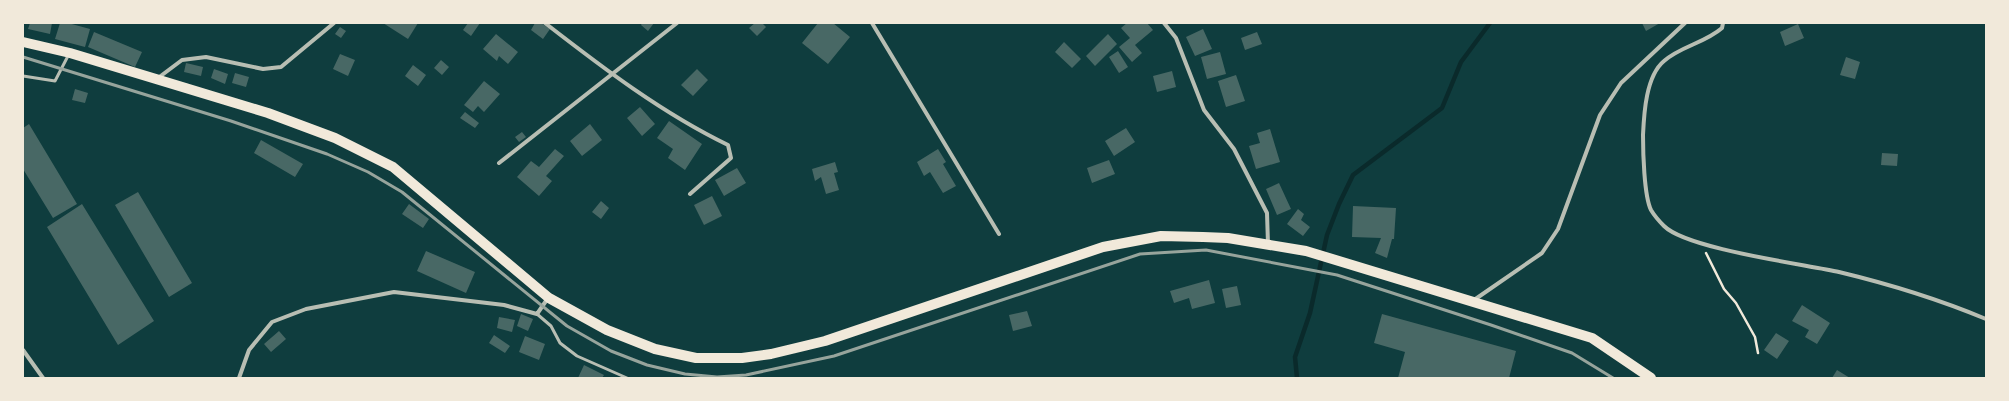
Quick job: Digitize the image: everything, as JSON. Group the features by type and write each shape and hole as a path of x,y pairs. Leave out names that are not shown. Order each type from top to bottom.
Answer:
{"main road":[{"path":"23,42 70,53 268,114 320,133 393,167 549,298 607,330 655,349 696,358 742,358 825,341 1103,247 1161,236 1228,238 1306,251 1592,338 1651,378"}],"street":[{"path":"156,79 182,60 206,57 263,69 281,68 334,23"},
{"path":"545,23 612,75 700,132 728,145 731,158 690,194"},
{"path":"499,163 677,23"},
{"path":"872,23 1000,234"},
{"path":"1164,23 1176,38 1204,110 1234,149 1267,213 1268,244"},
{"path":"1472,302 1542,253 1558,229 1600,115 1621,83 1685,23"},
{"path":"1723,23 1722,28 1713,36 1664,61 1654,75 1645,105 1644,159 1651,210 1665,227 1677,235 1701,244 1840,272 1941,300 1986,319"},
{"path":"240,378 249,350 272,322 306,308 394,292 504,305 537,314 549,298"},
{"path":"23,350 43,378"}],"lane":[{"path":"23,76 55,81 70,53"},
{"path":"537,314 551,326 560,343 577,356 626,378"}],"path":[{"path":"1701,244 1724,289 1736,303 1755,337 1758,353"}],"building":[{"path":"30,23 52,23 50,34 28,29"},
{"path":"60,23 68,23 90,29 85,47 55,39"},
{"path":"383,23 418,23 408,39"},
{"path":"468,23 480,23 471,36 463,30"},
{"path":"535,23 541,23 550,29 543,39 531,30"},
{"path":"642,23 654,23 648,31 641,25"},
{"path":"755,23 762,23 766,27 757,36 749,28"},
{"path":"818,23 833,23 850,37 828,64 802,43"},
{"path":"1127,23 1147,23 1153,30 1135,45 1142,53 1132,62 1119,47 1130,38 1121,28"},
{"path":"1642,23 1660,23 1646,31"},
{"path":"1798,24 1804,38 1785,46 1780,32"},
{"path":"340,27 346,31 341,38 335,34"},
{"path":"1203,29 1212,49 1195,56 1186,37"},
{"path":"94,32 142,52 135,67 88,47"},
{"path":"1257,32 1262,44 1245,50 1241,38"},
{"path":"496,34 518,52 508,64 499,56 497,61 483,49"},
{"path":"1108,34 1117,44 1095,66 1086,56"},
{"path":"1064,42 1081,59 1072,68 1055,52"},
{"path":"1118,51 1128,67 1119,73 1109,57"},
{"path":"1220,52 1226,74 1207,79 1201,57"},
{"path":"340,54 355,60 348,76 333,69"},
{"path":"1846,57 1860,62 1855,79 1840,75"},
{"path":"441,60 449,67 442,75 434,68"},
{"path":"186,63 203,67 201,76 184,72"},
{"path":"413,65 426,75 418,86 405,76"},
{"path":"214,69 228,74 225,84 211,78"},
{"path":"697,69 708,80 693,96 681,85"},
{"path":"1172,71 1176,87 1157,92 1153,76"},
{"path":"235,73 249,77 246,87 232,83"},
{"path":"1236,75 1245,101 1226,107 1218,81"},
{"path":"484,81 500,94 484,112 478,106 473,112 464,105"},
{"path":"75,89 88,93 85,103 72,100"},
{"path":"640,107 655,124 642,136 627,118"},
{"path":"465,112 479,123 475,128 460,118"},
{"path":"669,121 702,144 685,170 668,158 673,149 657,138"},
{"path":"29,124 77,204 53,218 23,169 23,128"},
{"path":"590,124 602,140 582,156 570,141"},
{"path":"1126,128 1135,142 1114,156 1105,141"},
{"path":"1270,129 1280,162 1256,169 1249,146 1260,143 1257,133"},
{"path":"522,132 526,137 519,142 515,137"},
{"path":"261,140 303,164 295,177 254,153"},
{"path":"555,149 564,156 546,176 552,181 539,196 517,177 531,161 539,167"},
{"path":"938,149 946,162 943,164 956,186 943,193 930,172 924,176 917,162"},
{"path":"1882,153 1898,154 1897,166 1881,165"},
{"path":"1109,160 1115,174 1092,183 1087,168"},
{"path":"835,162 838,172 834,173 839,190 826,194 821,177 815,181 812,169"},
{"path":"737,168 746,183 724,196 715,180"},
{"path":"1279,183 1291,209 1277,215 1266,189"},
{"path":"138,192 192,283 169,297 115,205"},
{"path":"712,196 722,216 704,225 694,205"},
{"path":"601,201 609,208 601,219 592,212"},
{"path":"82,204 154,321 118,345 47,227"},
{"path":"409,204 429,219 423,228 402,214"},
{"path":"1353,206 1396,208 1394,239 1392,239 1387,258 1375,253 1381,238 1352,237"},
{"path":"1298,209 1304,214 1301,220 1310,227 1303,236 1287,224"},
{"path":"426,251 475,272 466,293 417,271"},
{"path":"1209,280 1215,303 1192,309 1189,298 1174,303 1170,291"},
{"path":"1237,286 1241,305 1226,308 1222,289"},
{"path":"1802,305 1830,323 1817,344 1805,337 1809,330 1792,321"},
{"path":"1027,311 1032,326 1013,331 1009,315"},
{"path":"521,314 533,319 528,331 517,326"},
{"path":"1382,314 1516,351 1509,378 1398,378 1405,352 1374,343"},
{"path":"499,317 515,320 512,332 497,328"},
{"path":"279,331 286,339 271,352 264,344"},
{"path":"1776,333 1789,341 1777,359 1764,350"},
{"path":"494,335 510,346 505,353 489,343"},
{"path":"525,336 545,344 539,360 519,352"},
{"path":"584,365 604,375 602,378 578,378"},
{"path":"1837,370 1850,378 1832,378"}],"waterway":[{"path":"1297,378 1295,357 1310,313 1327,235 1339,204 1353,175 1442,108 1461,62 1490,23"}],"railway":[{"path":"23,57 231,121 327,154 368,172 402,192 567,326 611,351 647,365 685,374 717,377 746,375 834,356 1140,254 1206,250 1337,275 1572,353 1613,378"}]}
